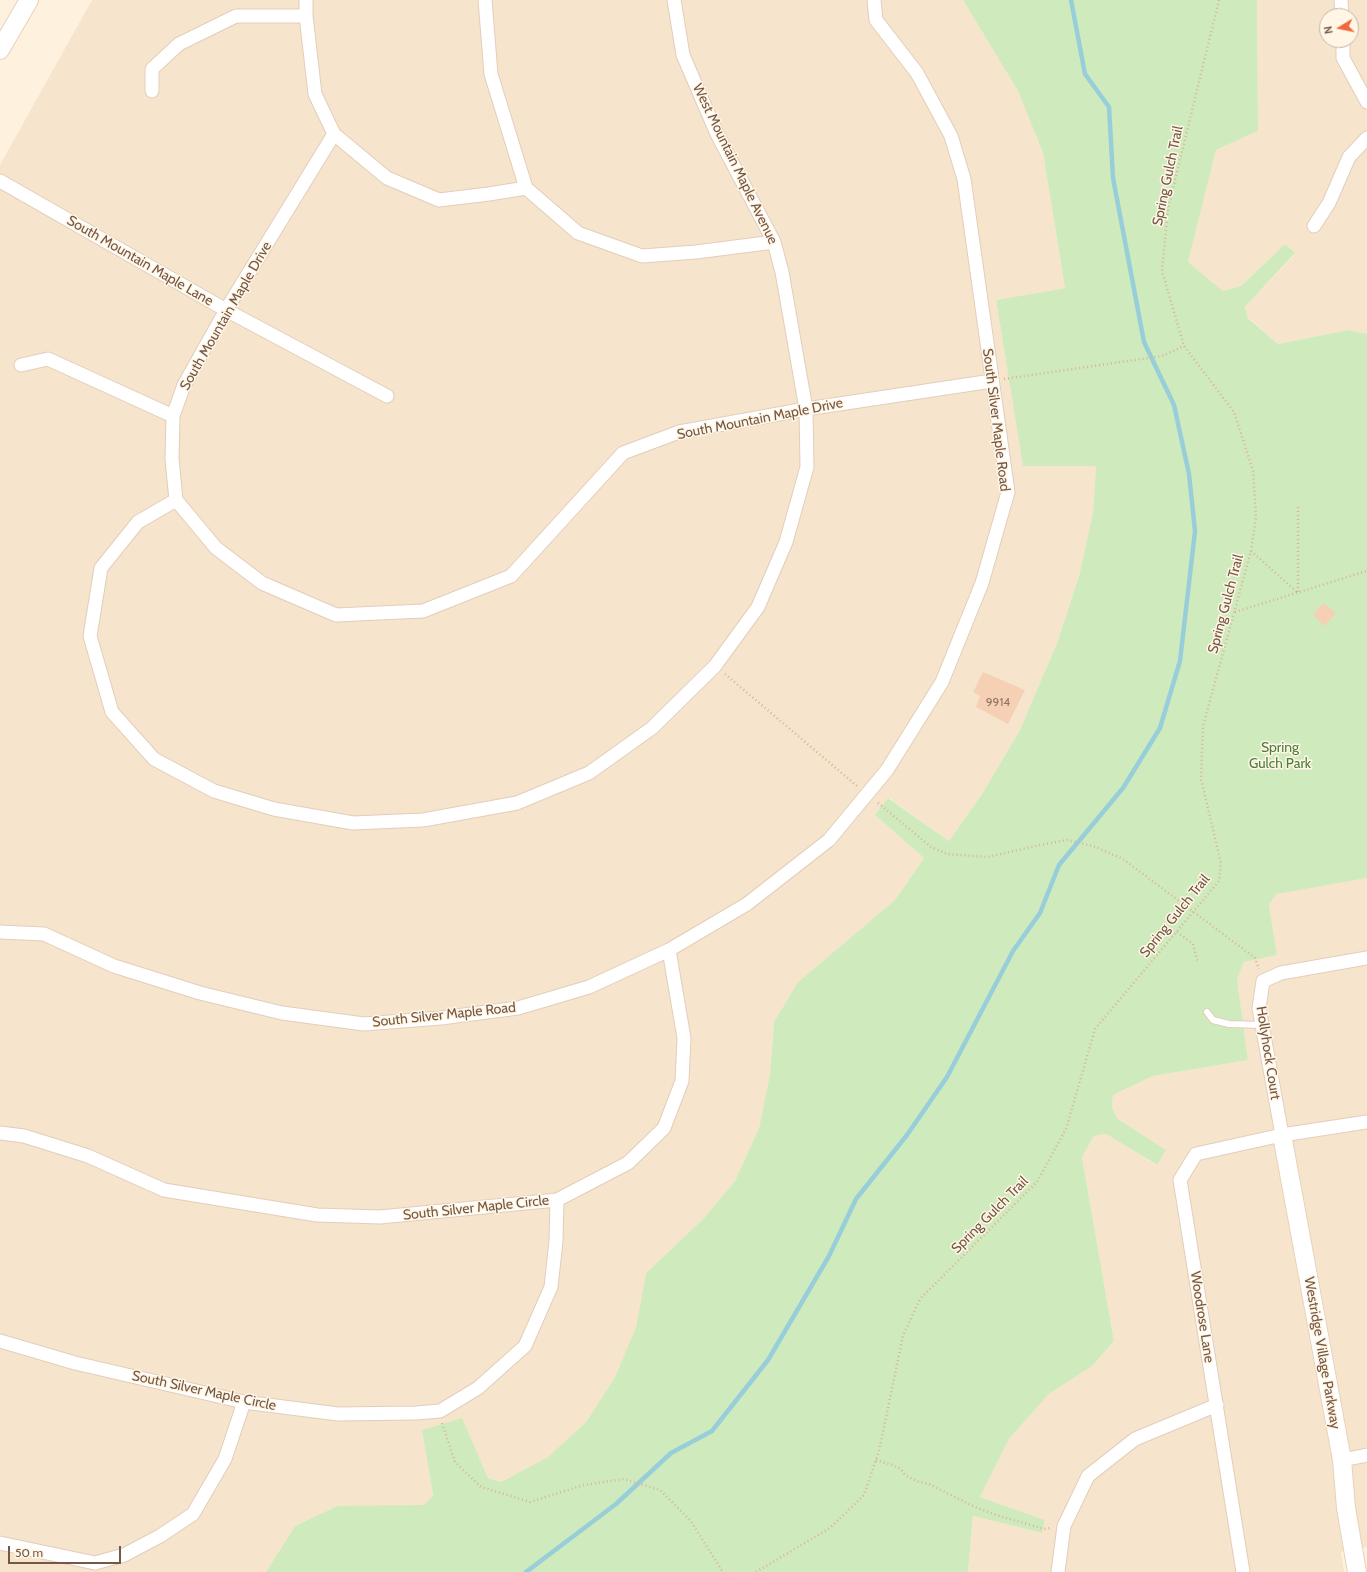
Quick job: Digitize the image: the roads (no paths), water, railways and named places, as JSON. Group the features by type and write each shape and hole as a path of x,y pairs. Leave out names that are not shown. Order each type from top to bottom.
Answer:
{"street":[{"path":"0,50 29,0"},
{"path":"306,0 306,16 315,94 334,134 387,178 439,200 526,188"},
{"path":"485,0 491,74 526,188 578,233 642,256 696,252 774,242"},
{"name":"West Mountain Maple Avenue","path":"176,500 138,522 101,568 90,636 112,712 154,759 214,791 274,809 353,823 423,820 517,803 589,773 652,728 714,666 758,606 786,542 807,467 806,408 782,272 774,242 717,134 683,54 674,0"},
{"name":"South Silver Maple Road","path":"0,932 44,934 114,966 200,993 282,1013 364,1024 441,1018 518,1008 589,987 669,950 747,904 829,840 887,770 942,682 982,583 1008,492 964,179 951,136 917,73 876,20 874,0"},
{"path":"152,91 152,68 179,44 236,16 306,16"},
{"path":"1343,48 1343,58 1367,102"},
{"name":"South Mountain Maple Drive","path":"334,134 226,310 184,385 173,416 172,459 176,500 216,548 262,583 336,615 424,611 511,576 623,453 679,432 806,408 992,381"},
{"path":"1314,226 1329,203 1349,157 1367,138"},
{"name":"South Mountain Maple Lane","path":"0,181 226,310 387,396"},
{"path":"21,365 48,359 173,416"},
{"name":"South Silver Maple Circle","path":"0,1133 24,1136 88,1156 164,1190 317,1215 380,1217 557,1200 628,1163 664,1128 682,1081 684,1038 669,950"},
{"name":"Hollyhock Court","path":"1282,1135 1258,1008 1263,981 1281,973 1367,958"},
{"name":"Woodrose Lane","path":"1243,1572 1180,1180 1196,1154 1282,1135 1367,1122"},
{"name":"Westridge Village Parkway","path":"1282,1135 1342,1460 1346,1508 1357,1572"},
{"name":"South Silver Maple Circle","path":"0,1341 75,1363 244,1402 338,1414 416,1414 440,1410 478,1388 525,1346 551,1286 556,1241 557,1200"},
{"path":"0,1543 95,1563 124,1555 160,1536 193,1514 225,1459 244,1402"},
{"path":"1058,1572 1064,1526 1088,1476 1135,1439 1217,1405"},
{"path":"1342,1460 1367,1455"}],"lane":[{"path":"1207,1012 1213,1020 1229,1024 1262,1025"}],"waterway":[{"path":"526,1572 616,1504 671,1453 712,1431 768,1360 829,1256 856,1199 907,1135 947,1077 1013,951 1040,913 1059,865 1123,788 1160,728 1180,661 1195,531 1189,474 1174,405 1144,342 1113,178 1109,107 1085,74 1071,0"}],"park label":[{"name":"Spring Gulch Park","path":"1280,756"}]}
